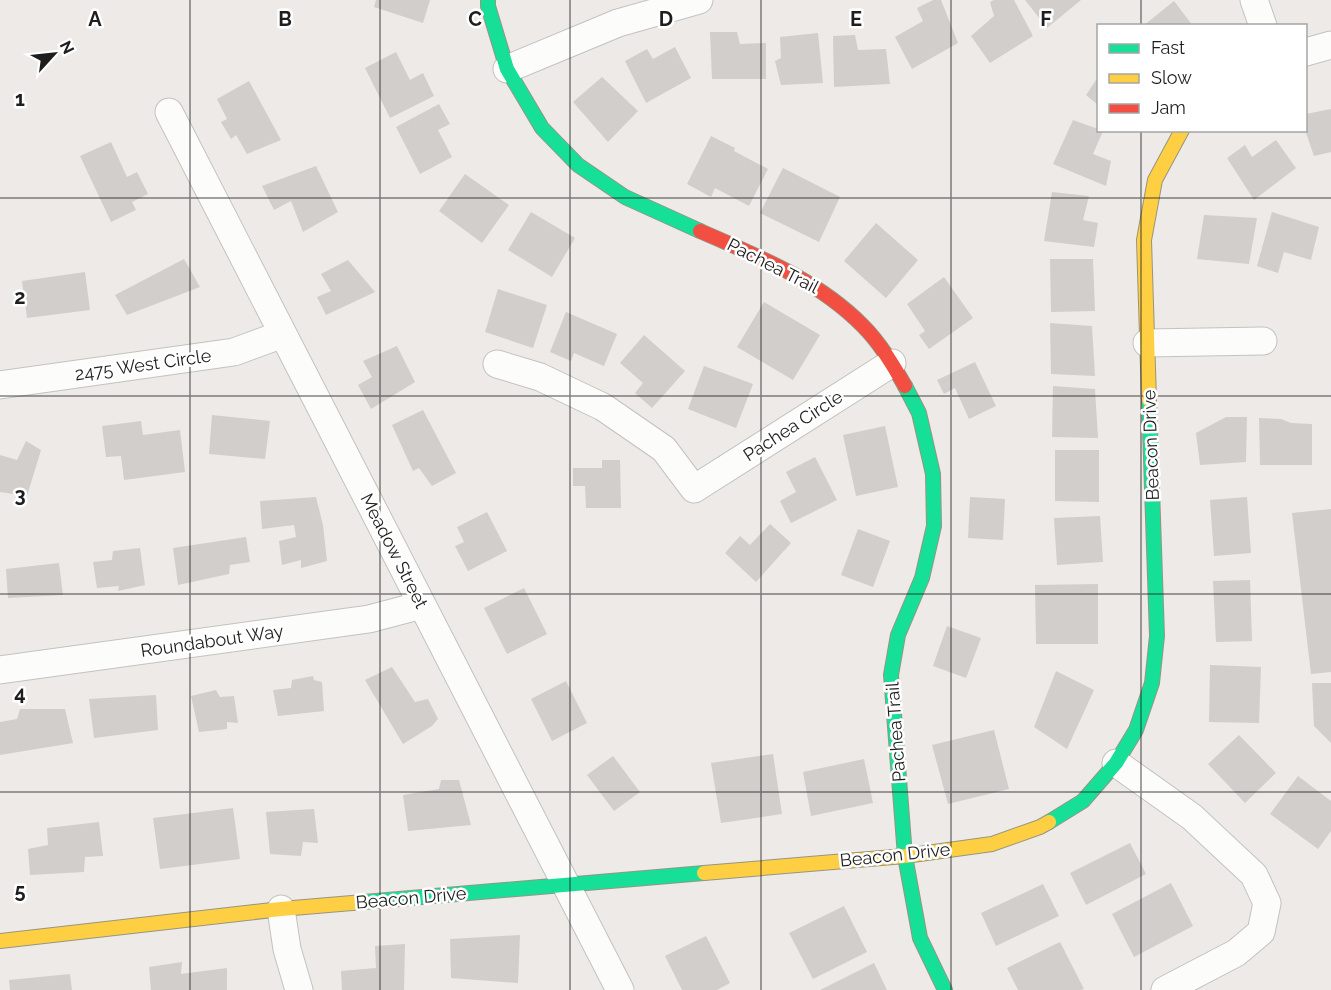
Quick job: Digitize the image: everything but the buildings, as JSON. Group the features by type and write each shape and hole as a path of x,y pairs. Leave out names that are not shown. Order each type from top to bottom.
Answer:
{"street":[{"name":"Pachea Trail","path":"488,0 507,69 542,128 578,165 625,197 779,266 827,295 863,326 892,363 919,413 933,474 934,526 922,578 898,635 891,675 905,856 920,939 945,990"},
{"path":"507,69 618,23 699,0"},
{"path":"1254,0 1262,24"},
{"path":"1307,51 1331,45"},
{"name":"Meadow Street","path":"169,112 620,990"},
{"name":"Beacon Drive","path":"0,941 281,909 905,856 992,844 1040,827 1083,801 1116,763 1136,730 1152,683 1157,636 1144,240 1155,180 1181,132"},
{"name":"2475 West Circle","path":"0,385 234,352 283,334"},
{"path":"1147,344 1263,341"},
{"name":"Pachea Circle","path":"497,364 540,377 603,407 664,449 694,489 892,363"},
{"name":"Roundabout Way","path":"0,670 369,619 422,605"},
{"path":"1116,763 1192,817 1254,875 1267,903 1261,932 1236,953 1165,990"},
{"path":"281,909 287,949 298,990"}],"traffic: fast":[{"path":"488,0 507,69 542,128 578,165 625,197 700,231"},
{"path":"905,386 919,413 933,474 934,526 922,578 898,635 891,675 905,856 920,938 945,990"},
{"path":"1049,822 1083,801 1116,763 1136,730 1152,683 1157,636 1149,400"},
{"path":"364,902 704,873"}],"traffic: slow":[{"path":"1149,400 1144,240 1155,180 1181,132"},
{"path":"704,873 905,856 992,844 1049,822"},
{"path":"0,941 281,909 364,902"}],"traffic: jam":[{"path":"700,231 786,271 827,295 863,326 886,354 905,386"}]}
